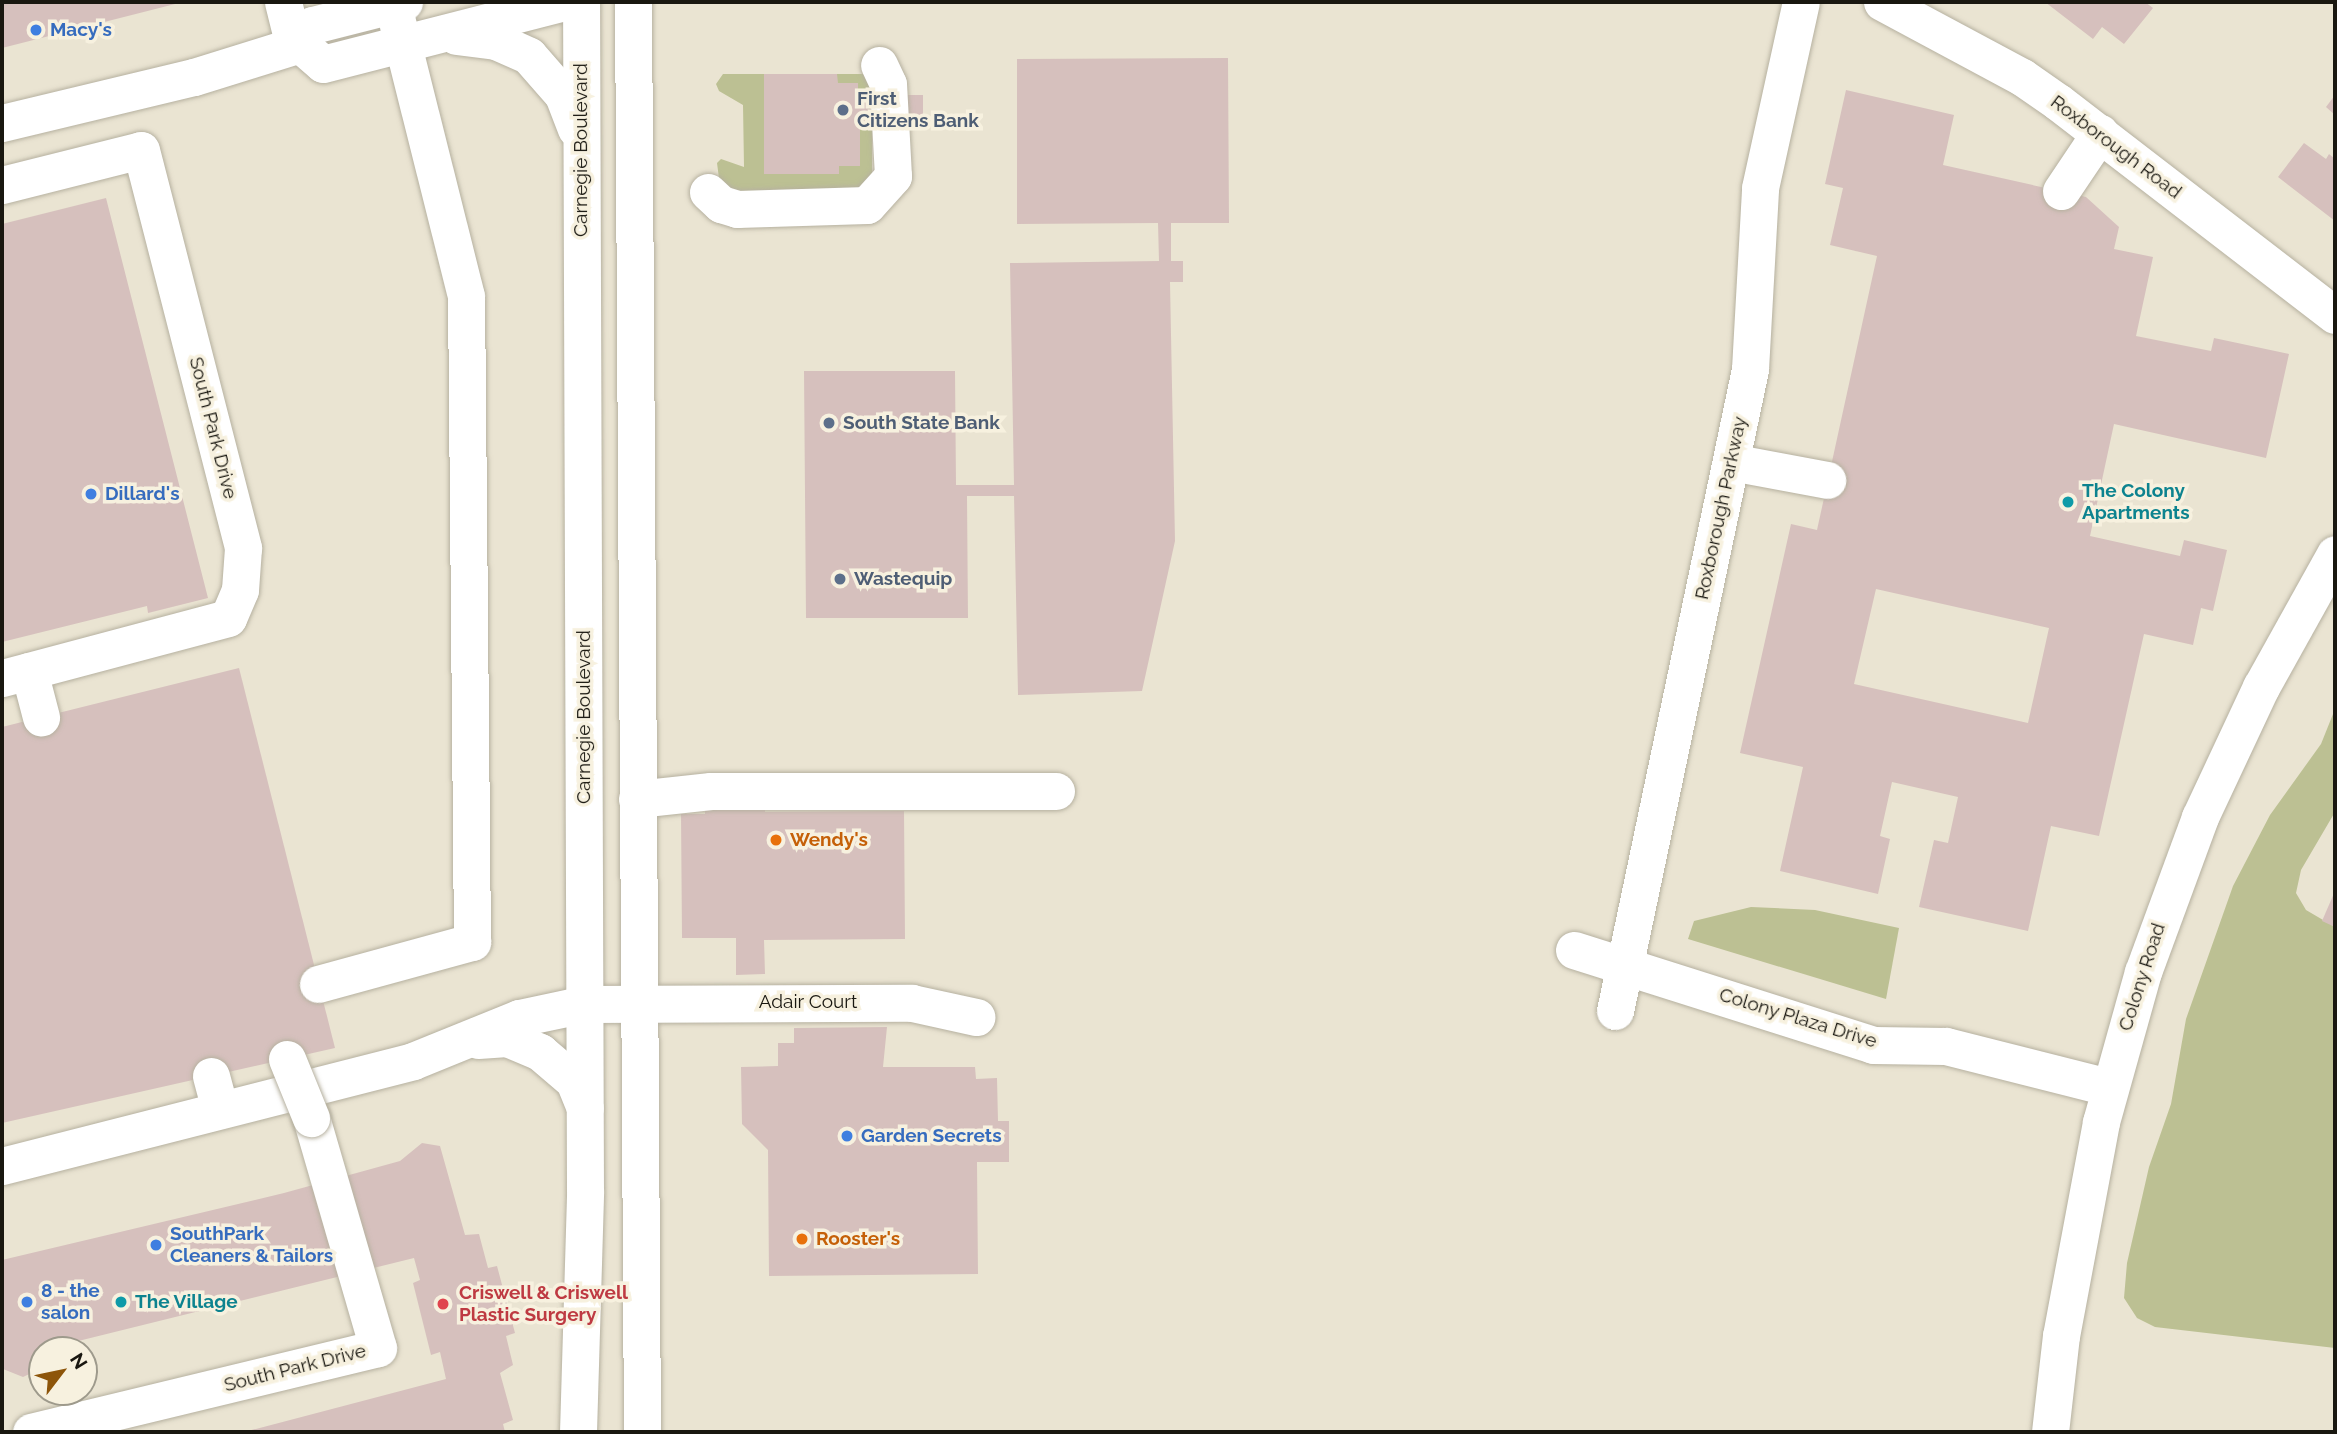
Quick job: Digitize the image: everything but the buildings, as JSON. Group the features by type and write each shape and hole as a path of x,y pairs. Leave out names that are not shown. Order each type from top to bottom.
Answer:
{"street":[{"path":"283,2 297,45 323,64 564,2"},
{"name":"Carnegie Boulevard","path":"578,1432 585,1108 581,2"},
{"path":"633,2 642,1432"},
{"name":"Roxborough Parkway","path":"1615,1011 1750,369 1760,188 1801,2"},
{"name":"Roxborough Road","path":"1882,2 2022,77 2100,133 2335,315"},
{"path":"2,123 194,77 297,45 313,24 399,3 404,44 466,296 472,942 318,984"},
{"path":"439,35 496,41 529,56 563,95 581,151"},
{"path":"708,192 721,204 737,209 867,205 893,176 888,85 879,65"},
{"path":"2061,191 2100,133"},
{"name":"South Park Drive","path":"2,186 141,150 243,548 240,590 228,618 15,675"},
{"path":"1731,463 1827,480"},
{"name":"Colony Road","path":"2050,1432 2061,1336 2108,1087 2143,972 2200,817 2261,687 2335,554"},
{"path":"15,675 41,717"},
{"path":"637,799 711,791 1056,791"},
{"name":"Colony Plaza Drive","path":"1574,950 1625,964 1873,1045 1945,1046 2108,1087"},
{"path":"463,1044 519,1018 585,1004 639,1003"},
{"name":"Adair Court","path":"639,1003 912,1003 976,1017"},
{"path":"2,1166 216,1093 372,1085 413,1061 491,1035 529,1046 567,1073 585,1108"},
{"name":"South Park Drive","path":"31,1432 378,1348 316,1133 287,1059"}],"green space":[{"path":"723,74 866,74 872,79 872,184 865,192 736,197 720,186 717,163 721,159 744,167 743,105 719,91 716,84"},
{"path":"2335,709 2335,812 2301,870 2296,893 2306,910 2335,927 2335,1348 2155,1327 2137,1318 2124,1298 2127,1263 2149,1167 2171,1104 2186,1019 2233,886 2270,815 2321,744"},
{"path":"1751,907 1815,910 1899,928 1886,999 1688,939 1694,921"}],"place":[{"name":"Macy's","path":"36,30"},
{"name":"First Citizens Bank","path":"843,110"},
{"name":"South State Bank","path":"829,423"},
{"name":"Dillard's","path":"91,494"},
{"name":"The Colony Apartments","path":"2068,502"},
{"name":"Wastequip","path":"840,579"},
{"name":"Wendy's","path":"776,840"},
{"name":"Garden Secrets","path":"847,1136"},
{"name":"Rooster's","path":"802,1239"},
{"name":"SouthPark Cleaners & Tailors","path":"156,1245"},
{"name":"8 - the salon","path":"27,1302"},
{"name":"The Village","path":"121,1302"},
{"name":"Criswell & Criswell Plastic Surgery","path":"443,1304"}]}
